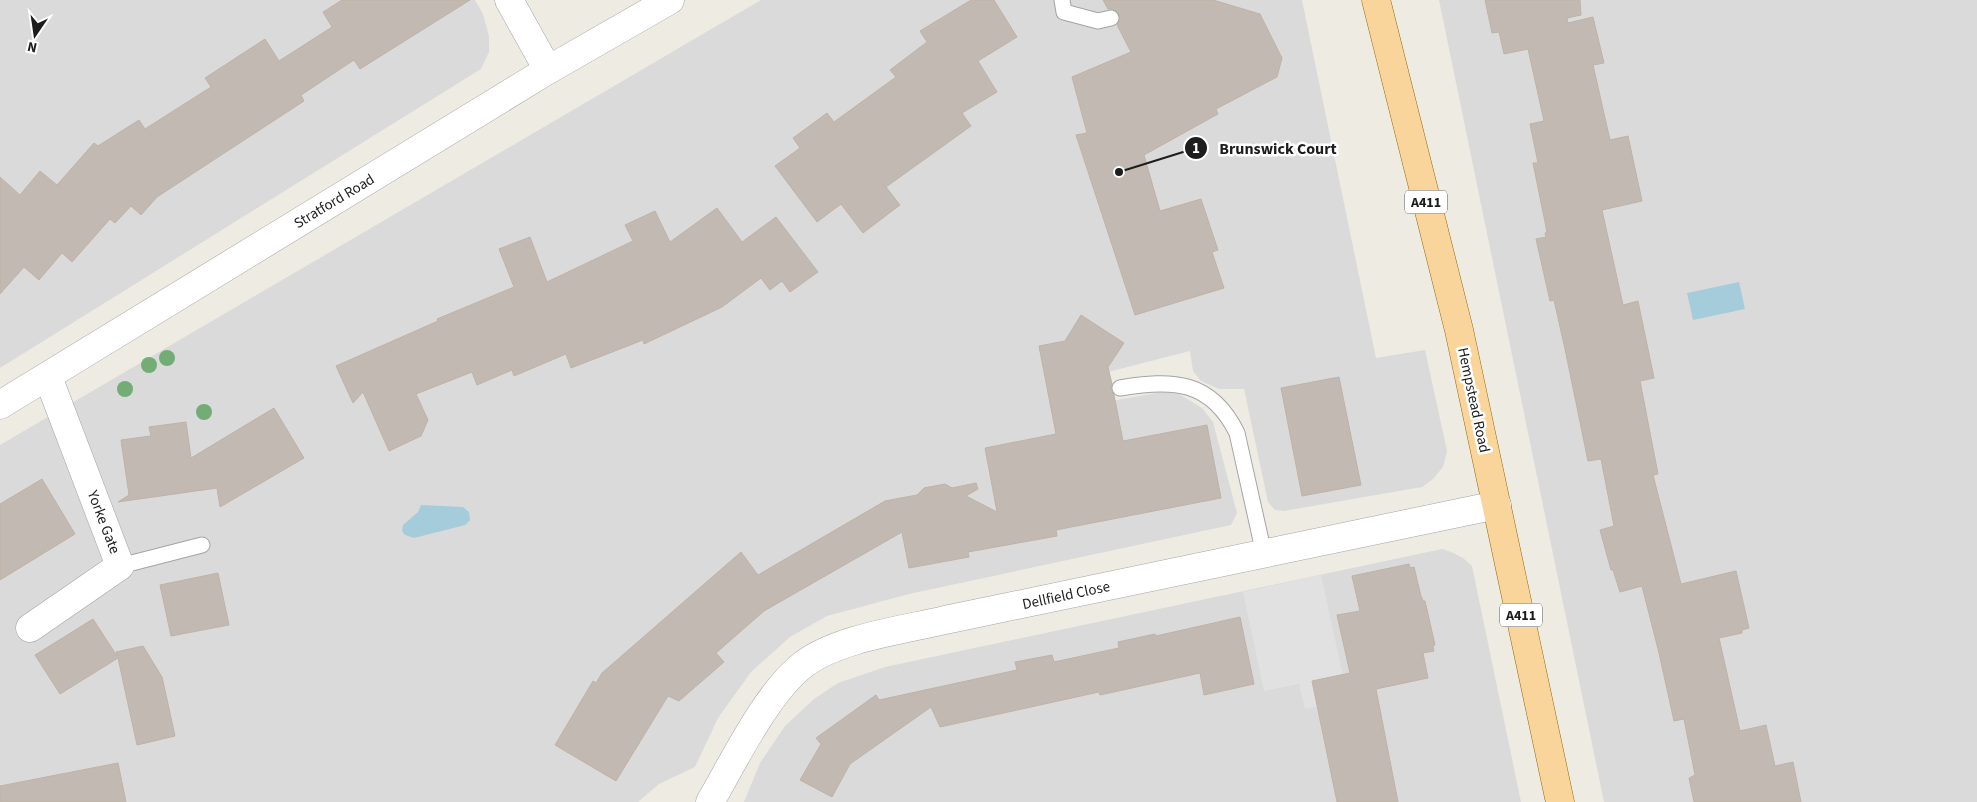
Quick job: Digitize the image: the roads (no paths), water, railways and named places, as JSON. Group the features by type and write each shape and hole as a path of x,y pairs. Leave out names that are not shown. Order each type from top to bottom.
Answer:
{"main road":[{"name":"Hempstead Road","path":"1376,0 1459,330 1560,802"}],"street":[{"path":"508,0 548,70"},
{"name":"Stratford Road","path":"0,405 548,70 670,0"},
{"name":"Yorke Gate","path":"30,628 120,566 48,377"},
{"name":"Dellfield Close","path":"710,802 762,713 782,685 804,664 826,651 862,639 945,620 1497,506"}],"lane":[{"path":"1062,0 1064,12 1098,21 1111,18"},
{"path":"1120,388 1155,383 1180,384 1200,392 1217,404 1229,417 1237,433 1264,554"},
{"path":"120,566 202,545"}],"water":[{"path":"1739,282 1745,309 1693,320 1687,293"},
{"path":"421,505 463,507 469,512 470,520 465,525 414,538 405,535 402,531 403,525 418,512"}],"place":[{"name":"Brunswick Court","path":"1119,172"}]}
